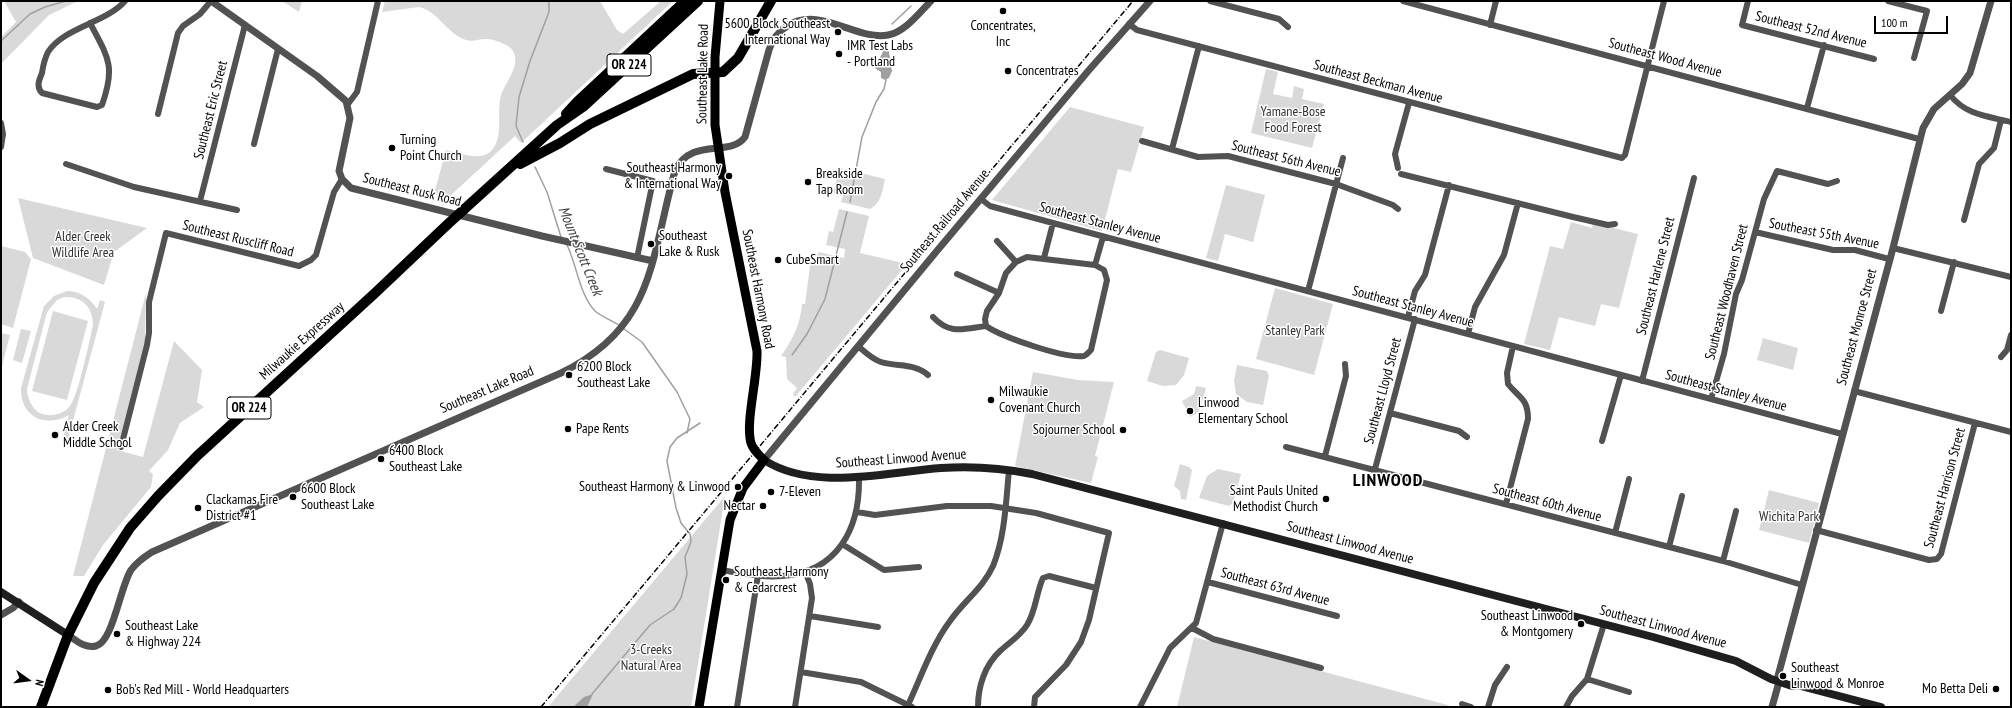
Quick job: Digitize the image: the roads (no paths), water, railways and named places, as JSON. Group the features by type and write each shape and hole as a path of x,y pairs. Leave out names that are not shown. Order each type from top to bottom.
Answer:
{"highway":[{"name":"Milwaukie Expressway","path":"41,707 68,635 103,568 130,528 158,496 197,456 557,125 577,102 685,1"},
{"name":"Milwaukie Expressway","path":"557,125 583,107 698,1"},
{"path":"506,172 624,106 693,74 714,74 723,72 738,58 771,1"}],"main road":[{"name":"Southeast Lake Road","path":"718,147 714,113 714,74 720,1"},
{"name":"Southeast Harmony Road","path":"718,147 757,351 757,375 750,436 754,449 764,460"},
{"name":"Southeast Linwood Avenue","path":"764,460 780,469 797,473 841,478 859,478 946,468 977,467 1009,470 1045,477 1604,624 1736,661 1792,686 1796,685 1864,705 1881,707"},
{"path":"699,707 727,533 735,503 743,488 764,460"},
{"path":"1,592 19,602 68,635"}],"street":[{"path":"90,23 110,62 110,74 102,104 98,107 42,93 38,84 49,51 64,38 90,23 116,10 125,1"},
{"path":"158,114 178,33 183,26 200,14 211,1 334,89 348,104 358,92 378,1"},
{"path":"718,147 736,144 745,137 771,45 783,28 796,22 810,19 874,34 887,35 904,26 931,1"},
{"name":"Southeast Railroad Avenue","path":"764,460 981,199 1150,1"},
{"path":"1210,1 1279,19 1288,27"},
{"name":"Southeast Wood Avenue","path":"1403,1 1919,139"},
{"path":"1490,25 1496,1"},
{"path":"1648,66 1664,1"},
{"name":"Southeast 52nd Avenue","path":"1748,1 1742,25 1874,59"},
{"path":"1888,1 1927,11 1914,58"},
{"name":"Southeast Monroe Street","path":"1772,707 1816,530 1893,248 1919,139 1924,124 1930,113 1964,82 1971,70 1991,1"},
{"name":"Southeast Beckman Avenue","path":"1129,24 1137,30 1617,158 1623,158 1648,66"},
{"name":"Southeast Eric Street","path":"200,201 244,25"},
{"path":"1172,149 1199,46"},
{"path":"1807,108 1824,46"},
{"path":"254,144 278,49"},
{"path":"1950,95 1962,108 2011,122"},
{"path":"1409,103 1396,151 1395,160 1400,171 1518,203 1600,223 1615,224"},
{"name":"Southeast Rusk Road","path":"348,104 349,121 339,165 342,179 348,186 357,191 558,240 653,261"},
{"path":"1964,220 1979,164 1992,152 2001,120"},
{"path":"1,123 4,134 1,147"},
{"name":"Southeast 56th Avenue","path":"1142,141 1202,157 1228,156 1336,184 1393,205 1398,209"},
{"name":"Southeast Lake Road","path":"68,635 88,646 94,647 104,642 108,636 120,594 128,575 139,561 152,552 561,373 589,358 611,340 627,321 641,298 653,261 677,168 683,159 690,153 718,147"},
{"path":"1308,291 1343,158"},
{"path":"66,164 134,188 237,210"},
{"path":"606,169 654,181 637,258"},
{"name":"Southeast Woodhaven Street","path":"1711,399 1724,354 1736,294 1742,280 1764,199 1778,171 1828,184 1837,181"},
{"name":"Southeast Harlene Street","path":"1642,381 1694,178"},
{"name":"Southeast Ruscliff Road","path":"121,447 147,345 149,333 149,302 166,233 299,266 311,260 316,255 334,192 342,179"},
{"path":"1408,317 1415,291 1426,275 1449,185"},
{"name":"Southeast Stanley Avenue","path":"981,199 990,206 1103,237 1408,317 1842,434"},
{"path":"1468,334 1475,307 1504,254 1518,203"},
{"path":"1044,258 1053,223"},
{"name":"Southeast 55th Avenue","path":"1755,232 1833,250 1855,250 1890,259"},
{"path":"1095,265 1103,237"},
{"path":"996,241 1016,262"},
{"name":"Southeast 55th Avenue","path":"1893,248 2011,277"},
{"path":"933,317 946,328 955,330 986,326 999,333 1056,353 1084,356 1091,350 1107,280 1104,270 1095,265 1044,258 1027,258 1016,262 1006,273 999,293 987,311 985,319 986,326"},
{"path":"1941,311 1954,262"},
{"path":"957,274 999,293"},
{"name":"Southeast Lloyd Street","path":"1375,469 1415,319"},
{"path":"2001,357 2007,350 2011,335"},
{"path":"858,346 881,362 901,366 918,367 928,375"},
{"path":"1506,504 1528,418 1528,408 1523,399 1508,384 1507,373 1513,346"},
{"path":"1325,456 1346,376 1346,364"},
{"path":"1602,441 1621,375"},
{"path":"1854,391 2011,432"},
{"path":"1390,413 1459,431 1467,438"},
{"name":"Southeast Harrison Street","path":"1816,530 1930,560 1937,559 1941,554 1975,423"},
{"name":"Southeast 60th Avenue","path":"1286,447 1723,561 1802,585"},
{"path":"800,672 861,682 910,706 944,630 956,612 980,588 993,565 1000,540 1009,470"},
{"path":"721,570 758,576 782,576 805,571 826,560 842,544 851,529 857,512 859,478"},
{"path":"1615,534 1629,479"},
{"path":"1669,547 1682,496"},
{"path":"857,512 875,515 932,507 967,505 1005,508 1036,513 1109,533 1089,620 1081,642 1066,665 1035,697 1034,707"},
{"path":"1723,561 1736,511"},
{"path":"1140,707 1170,648 1192,628 1199,616 1223,523"},
{"path":"842,544 884,570 919,567"},
{"path":"795,707 810,616 812,591 805,571"},
{"path":"737,707 758,576"},
{"path":"978,707 978,694 985,673 994,658 1023,631 1028,624 1032,616 1043,578 1049,576 1096,588"},
{"name":"Southeast 63rd Avenue","path":"1208,582 1337,616"},
{"path":"1,615 13,608 19,602"},
{"path":"810,616 878,627"},
{"path":"1566,707 1572,696 1587,679 1604,624"},
{"path":"1192,628 1213,639 1321,668"},
{"path":"1488,707 1494,685 1507,667"},
{"path":"1587,679 1629,692"},
{"path":"1462,704 1471,707"}],"waterway":[{"path":"1,41 30,14 45,7 66,1"},
{"name":"Mount Scott Creek","path":"523,142 516,126 519,97 530,61 549,12 549,1"},
{"name":"Mount Scott Creek","path":"892,24 911,6"},
{"path":"850,202 862,137 876,102 884,89 886,80"},
{"name":"Mount Scott Creek","path":"535,167 547,192 561,237"},
{"path":"792,355 807,334 825,299 847,212"},
{"name":"Mount Scott Creek","path":"567,245 585,296 590,304 595,311 619,325"},
{"name":"Mount Scott Creek","path":"624,329 642,342 677,392 690,419 687,433"},
{"name":"Mount Scott Creek","path":"592,694 650,625 674,609 681,598 687,574 685,557 691,542 690,534 681,523 676,508 667,461 670,447 677,438 700,423"}],"railway":[{"path":"541,707 1133,1"}],"place":[{"name":"Concentrates, Inc","path":"1003,11"},
{"name":"5600 Block Southeast International Way","path":"838,32"},
{"name":"IMR Test Labs - Portland","path":"839,54"},
{"name":"Concentrates","path":"1008,71"},
{"name":"Turning Point Church","path":"392,148"},
{"name":"Southeast Harmony & International Way","path":"729,176"},
{"name":"Breakside Tap Room","path":"808,182"},
{"name":"Southeast Lake & Rusk","path":"651,244"},
{"name":"CubeSmart","path":"778,260"},
{"name":"6200 Block Southeast Lake","path":"569,375"},
{"name":"Milwaukie Covenant Church","path":"991,400"},
{"name":"Linwood Elementary School","path":"1190,411"},
{"name":"Pape Rents","path":"568,429"},
{"name":"Sojourner School","path":"1123,430"},
{"name":"Alder Creek Middle School","path":"55,435"},
{"name":"6400 Block Southeast Lake","path":"381,459"},
{"name":"Southeast Harmony & Linwood","path":"738,487"},
{"name":"7-Eleven","path":"771,492"},
{"name":"6600 Block Southeast Lake","path":"293,497"},
{"name":"Saint Pauls United Methodist Church","path":"1326,499"},
{"name":"Nectar","path":"763,506"},
{"name":"Clackamas Fire District #1","path":"198,508"},
{"name":"Southeast Harmony & Cedarcrest","path":"726,580"},
{"name":"Southeast Linwood & Montgomery","path":"1581,624"},
{"name":"Southeast Lake & Highway 224","path":"117,634"},
{"name":"Southeast Linwood & Monroe","path":"1783,676"},
{"name":"Mo Betta Deli","path":"1996,689"},
{"name":"Bob's Red Mill - World Headquarters","path":"108,690"}],"district":[{"name":"LINWOOD","path":"1388,481"}],"park label":[{"name":"Yamane-Bose Food Forest","path":"1293,120"},
{"name":"Alder Creek Wildlife Area","path":"83,246"},
{"name":"Stanley Park","path":"1295,331"},
{"name":"Wichita Park","path":"1789,517"},
{"name":"3-Creeks Natural Area","path":"651,658"}]}
